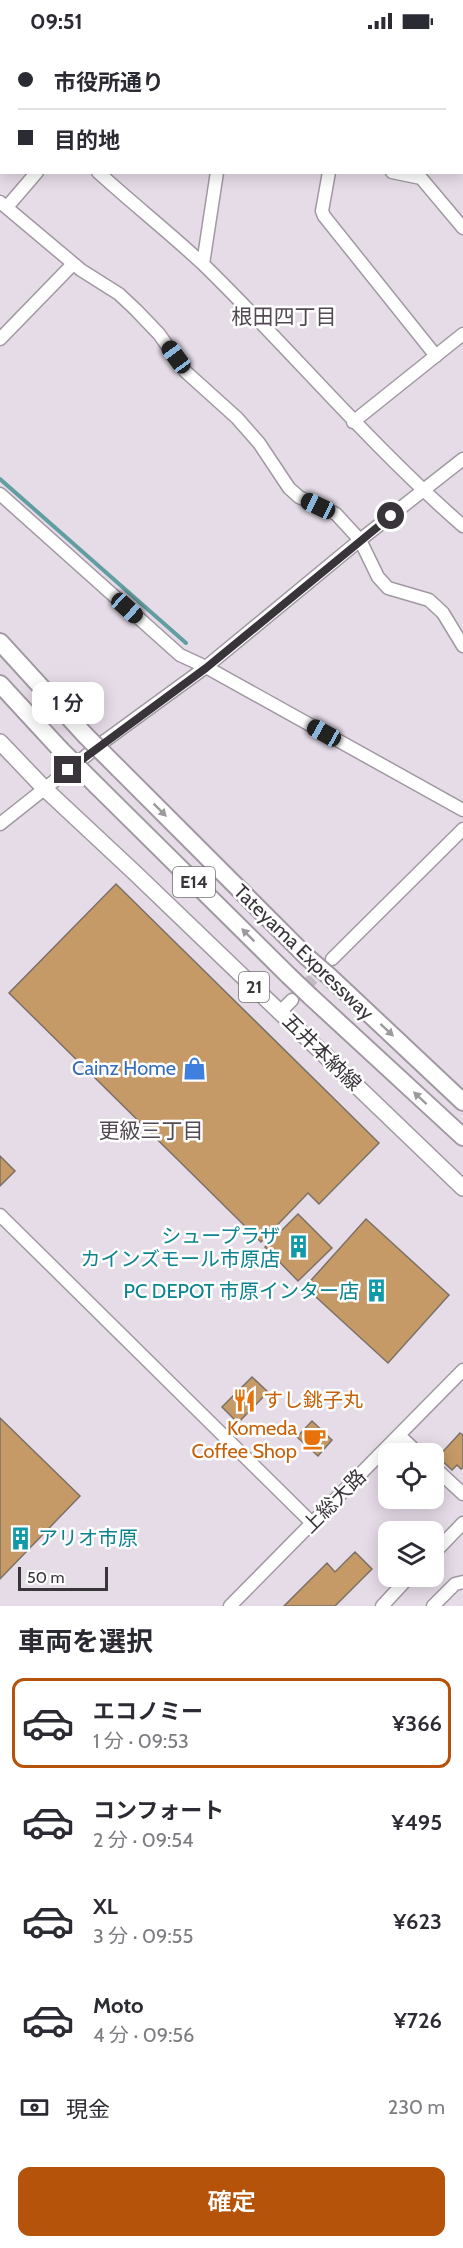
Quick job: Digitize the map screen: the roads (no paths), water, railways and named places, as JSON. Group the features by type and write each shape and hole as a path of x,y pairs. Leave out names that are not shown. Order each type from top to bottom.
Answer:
{"highway":[{"name":"Tateyama Expressway","path":"0,642 85,735 307,957 463,1101"},
{"name":"Tateyama Expressway","path":"0,684 60,749 289,976 463,1137"}],"main road":[{"name":"五井本納線","path":"0,742 44,788 463,1188"}],"street":[{"path":"35,174 4,205 73,264 119,294 159,334 186,372 237,418 259,443 289,488 299,497 336,514 360,540 378,577 388,588 429,600 443,613 463,646"},
{"path":"100,174 203,264 353,422 423,491 463,526"},
{"path":"203,264 217,174"},
{"path":"329,174 322,211 324,216 436,356"},
{"path":"421,175 463,228"},
{"path":"0,339 73,264"},
{"path":"353,422 463,334"},
{"path":"0,824 106,740 206,668 360,540 463,459"},
{"path":"0,494 180,656 206,668 463,810"},
{"path":"332,958 463,829"},
{"path":"280,1012 292,1000"},
{"path":"0,1215 312,1523"},
{"name":"上総大路","path":"230,1606 463,1370"},
{"path":"399,1435 407,1443"},
{"path":"444,1476 463,1494"},
{"path":"444,1543 463,1523"},
{"path":"433,1606 455,1584 463,1582"},
{"path":"382,1606 400,1587"}],"waterway":[{"path":"0,479 186,643"}],"tunnel":[{"path":"292,1000 327,964"}],"place":[{"name":"Cainz Home","path":"194,1068"},
{"name":"シュープラザ カインズモール市原店","path":"298,1247"},
{"name":"PC DEPOT 市原インター店","path":"377,1291"},
{"name":"すし銚子丸","path":"245,1400"},
{"name":"Komeda Coffee Shop","path":"315,1439"},
{"name":"アリオ市原","path":"20,1538"}],"district":[{"name":"根田四丁目","path":"284,316"},
{"name":"更級三丁目","path":"151,1130"}]}
